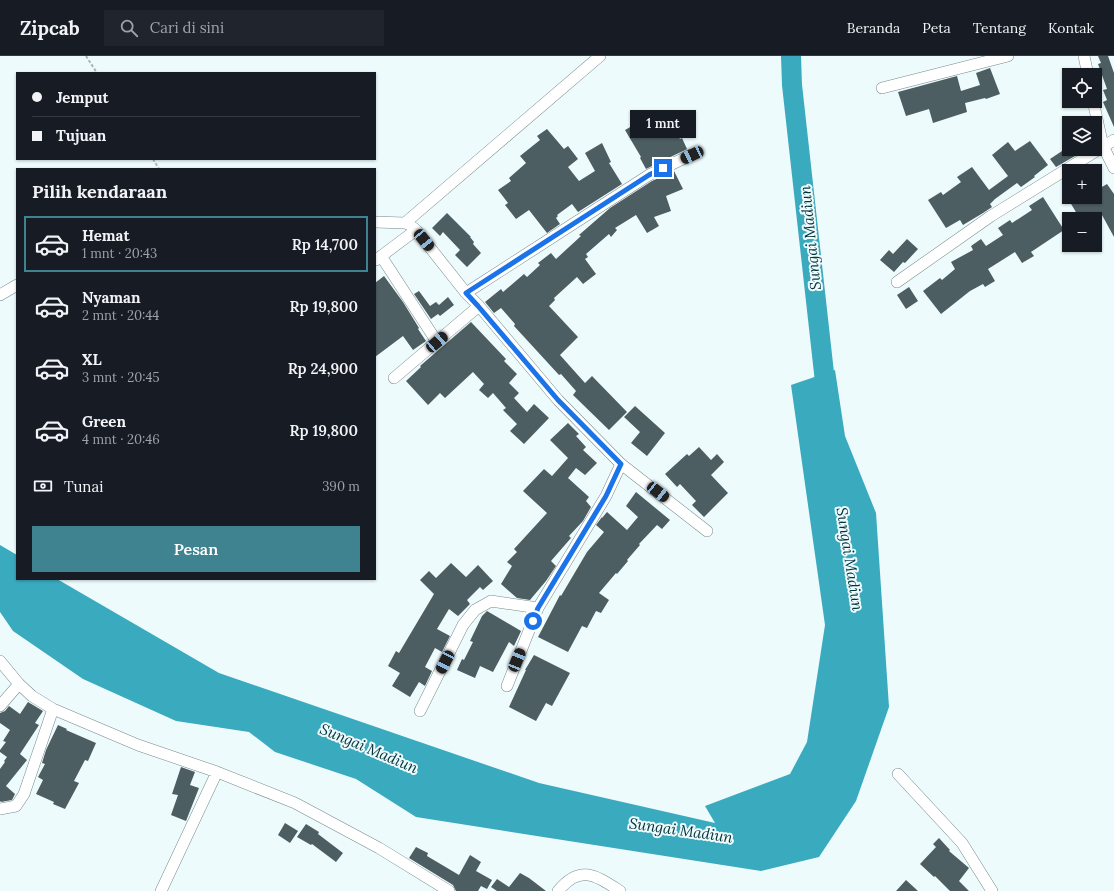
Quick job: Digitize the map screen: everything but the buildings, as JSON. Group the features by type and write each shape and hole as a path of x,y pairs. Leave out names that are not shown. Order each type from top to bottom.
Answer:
{"street":[{"path":"405,223 600,56"},
{"path":"882,88 1008,56"},
{"path":"1084,56 1087,68"},
{"path":"1095,108 1103,146 1114,168"},
{"path":"897,282 991,216 1114,140"},
{"path":"466,293 649,175 692,155"},
{"path":"376,222 405,223 416,230 466,293 558,400 621,464 707,531"},
{"path":"416,230 378,258 437,342"},
{"path":"0,295 16,286"},
{"path":"394,378 478,306"},
{"path":"507,686 538,608 606,496 621,464"},
{"path":"420,711 463,625 475,610 491,601 538,608"},
{"path":"0,661 19,684 32,696 53,709 138,745 217,772 295,803 380,848 449,891"},
{"path":"0,706 19,684"},
{"path":"0,809 16,806 24,794 53,709"},
{"path":"161,891 217,772"},
{"path":"898,774 962,843 992,891"},
{"path":"558,891 573,877 584,874 602,879 620,891"}],"path":[{"path":"86,56 96,72"}],"water":[{"path":"835,370 845,436 876,513 889,707 856,801 819,857 761,871 416,817 356,779 275,752 249,732 176,721 83,679 13,631 0,612 0,545 16,554 16,580 59,580 219,673 539,783 715,823 705,806 790,774 807,742 825,625 791,385"}],"waterway":[{"name":"Sungai Madiun","path":"791,56 792,85 827,400"}],"route":[{"path":"533,621 538,608 606,496 621,464 558,400 466,293 587,214 649,175 663,168"}]}
